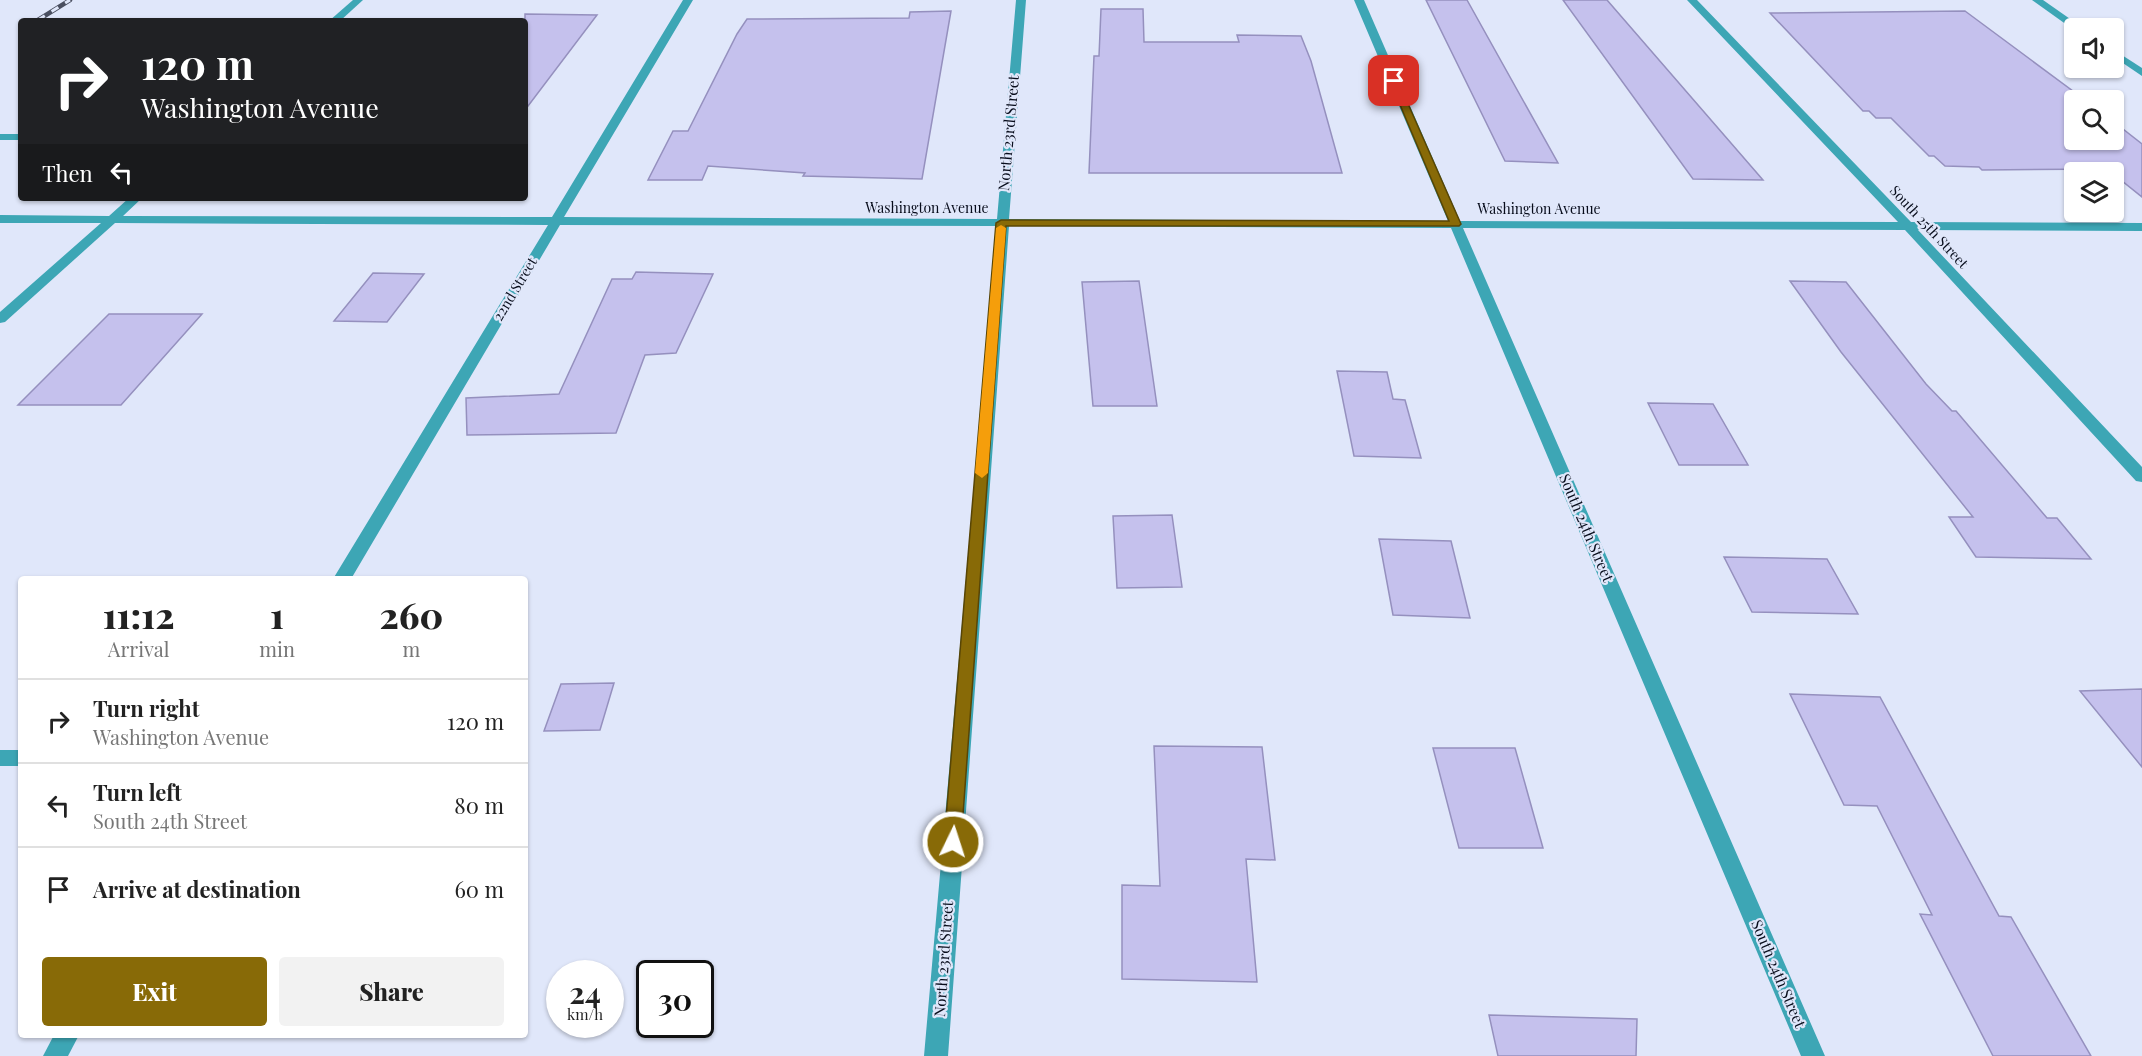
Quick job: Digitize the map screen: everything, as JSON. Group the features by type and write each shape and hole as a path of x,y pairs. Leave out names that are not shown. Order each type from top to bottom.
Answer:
{"street":[{"path":"337,18 358,0"},
{"name":"22nd Street","path":"344,576 688,0"},
{"name":"North 23rd Street","path":"936,1056 1001,223 1021,0"},
{"name":"South 24th Street","path":"1359,0 1813,1056"},
{"name":"South 25th Street","path":"1692,0 1909,227 2142,477"},
{"path":"2037,0 2064,18"},
{"path":"2124,60 2142,73"},
{"path":"0,137 18,137"},
{"path":"0,319 133,201"},
{"name":"Washington Avenue","path":"0,219 2142,227"},
{"path":"0,758 18,758"},
{"path":"55,1056 66,1038"}],"building":[{"path":"1426,0 1467,0 1558,163 1505,161"},
{"path":"1563,0 1607,0 1763,180 1693,179"},
{"path":"1101,9 1143,9 1144,42 1239,42 1237,35 1301,36 1311,61 1342,173 1089,173 1094,56 1099,56"},
{"path":"951,11 922,179 803,176 805,173 708,166 702,180 648,180 673,131 688,131 737,34 747,19 909,18 910,12"},
{"path":"1965,11 2072,90 2064,90 2064,150 2124,150 2124,130 2142,144 2142,197 2124,183 2124,162 2064,162 2064,169 1982,170 1979,167 1945,166 1934,156 1929,156 1891,118 1876,118 1869,111 1863,111 1770,13"},
{"path":"525,14 597,15 528,106 528,18 525,18"},
{"path":"636,272 713,274 676,353 645,355 616,433 467,435 466,398 559,394 612,279 632,279"},
{"path":"373,273 424,274 387,322 334,321"},
{"path":"1139,281 1157,406 1093,406 1082,282"},
{"path":"1790,281 1846,282 1926,384 1952,411 1956,411 2047,518 2057,518 2091,559 1976,557 1949,517 1973,517 1841,352"},
{"path":"109,314 202,314 121,405 18,405"},
{"path":"1337,371 1387,372 1393,399 1405,400 1421,458 1354,456"},
{"path":"1648,403 1713,404 1748,465 1679,465"},
{"path":"1172,515 1182,587 1117,588 1113,516"},
{"path":"1379,539 1451,541 1470,618 1393,615"},
{"path":"1724,557 1827,559 1858,614 1752,612"},
{"path":"614,683 600,730 544,731 561,684"},
{"path":"2142,689 2142,767 2080,691"},
{"path":"1790,694 1880,697 1999,916 2011,917 2091,1056 1993,1056 1920,914 1932,915 1877,806 1844,805"},
{"path":"1154,746 1262,747 1275,860 1246,859 1257,982 1122,979 1122,885 1160,886"},
{"path":"1433,748 1515,748 1543,848 1459,848"},
{"path":"1489,1015 1637,1019 1636,1056 1498,1056"}],"railway":[{"path":"41,18 70,0"}],"slow traffic":[{"path":"982,473 1001,228"}],"route":[{"path":"953,842 1001,223 1456,224 1394,81"}]}
